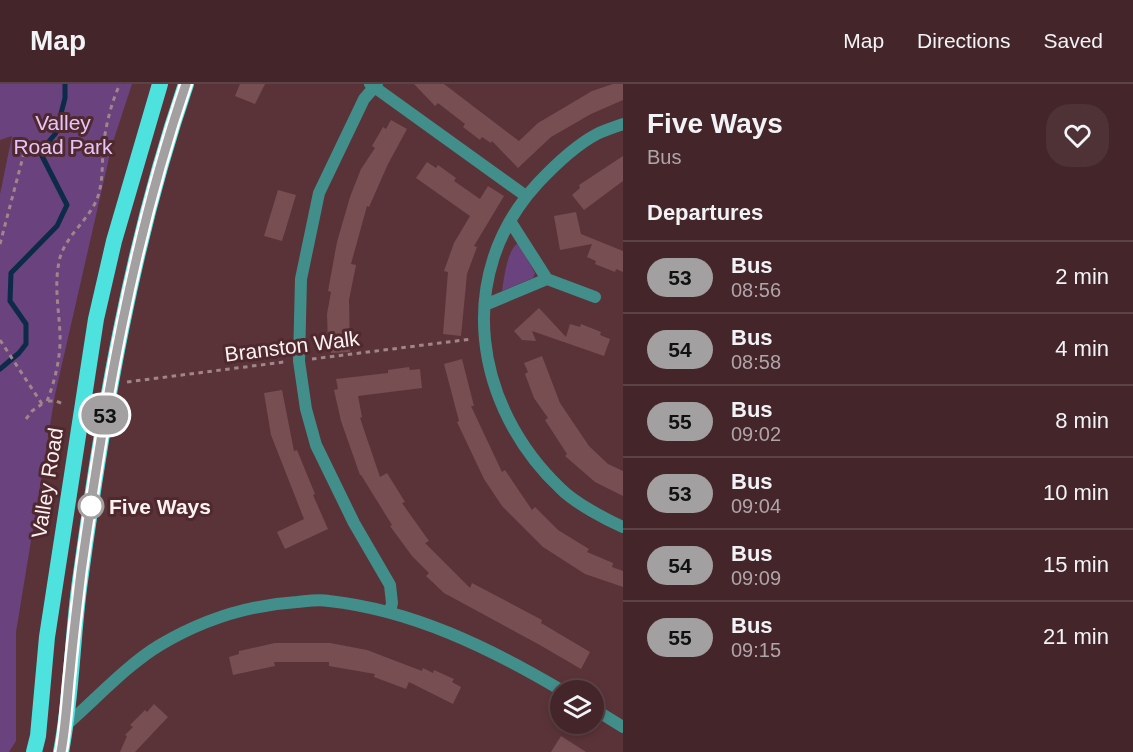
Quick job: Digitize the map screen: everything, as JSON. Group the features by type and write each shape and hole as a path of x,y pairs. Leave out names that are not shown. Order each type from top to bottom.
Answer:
{"highway":[{"name":"Valley Road","path":"34,752 38,736 50,615 96,319 114,242 160,84"},
{"path":"61,752 66,725 79,586 108,395 142,234 186,84"}],"street":[{"path":"390,612 392,603 390,585 354,523 316,445 306,409 299,361 300,279 319,193 359,108 374,85 526,196"},
{"path":"623,124 588,140 554,166 526,196 510,221 491,262 485,305 484,338 490,375 503,409 529,454 562,491 623,527"},
{"path":"510,221 547,279 595,297"},
{"path":"485,305 547,279"},
{"path":"66,725 158,646 196,626 236,611 267,604 327,600 390,612 438,629 513,662 550,684"},
{"path":"604,716 623,728"}],"path":[{"path":"47,401 57,364 60,337 56,280 59,258 96,202 101,186 103,148 113,98 120,84"},
{"path":"0,244 24,153"},
{"name":"Branston Walk","path":"108,395 128,381 484,338"},
{"path":"0,340 42,404"},
{"path":"26,419 32,411 47,401 63,404"}],"green space":[{"name":"Valley Road Park","path":"0,84 132,84 112,145 55,395 16,632 16,741 9,752 0,752 0,194 12,136 0,140"},
{"path":"518,243 535,273 533,278 502,291 511,252"}],"building":[{"path":"240,84 265,84 255,104 235,96"},
{"path":"414,84 444,84 519,141 538,123 592,91 613,84 623,84 623,100 591,114 551,137 518,168 492,141 491,143 482,137 480,140 463,127 465,124 438,103 435,106"},
{"path":"391,120 407,129 369,207 367,206 351,264 356,265 349,300 350,352 331,353 331,342 328,342 327,314 331,292 328,291 337,242 361,169 375,148 372,146 383,127 386,129"},
{"path":"623,156 623,181 584,210 572,195 580,188 579,185"},
{"path":"427,162 436,168 438,165 456,178 454,181 480,199 488,186 504,196 474,246 477,247 467,274 461,336 443,334 448,272 444,271 454,243 470,216 416,178"},
{"path":"278,190 296,195 282,241 264,236"},
{"path":"576,212 581,234 623,251 623,272 616,269 615,272 595,264 596,261 587,257 592,244 560,250 554,216"},
{"path":"539,308 566,337 570,324 580,327 581,324 601,332 600,335 610,339 604,356 532,331 536,341 522,340 514,331"},
{"path":"542,356 560,403 589,446 608,464 623,471 623,496 595,482 565,456 567,454 545,420 548,418 534,398 525,374 528,372 524,363"},
{"path":"462,359 474,406 471,406 502,472 505,470 532,510 535,507 558,530 589,549 587,552 613,563 612,567 623,571 623,587 585,574 543,547 502,506 484,479 457,422 459,421 444,364"},
{"path":"409,367 410,370 420,369 422,388 358,396 362,417 360,418 380,477 387,473 405,502 402,503 429,541 425,543 470,588 472,583 542,620 541,623 590,652 581,669 444,593 426,576 429,573 412,556 390,526 392,525 360,475 341,421 334,390 338,389 336,379 388,373 388,370"},
{"path":"282,390 294,451 297,450 328,529 285,549 277,532 304,519 271,435 264,393"},
{"path":"275,643 330,643 367,650 422,671 423,668 433,673 434,670 454,679 452,682 461,687 453,704 409,682 406,689 374,677 375,674 329,666 329,662 274,662 275,666 233,675 229,657 239,654 239,651"},
{"path":"154,704 168,717 135,752 120,752 127,736 125,735 133,727 130,725"},
{"path":"561,736 586,752 551,752"}],"waterway":[{"path":"0,369 26,344 26,324 10,301 11,273 57,226 67,205 40,152 56,133 65,98 65,84"}],"bus line":[{"name":"53","path":"61,752 66,725 79,586 108,395 142,234 186,84"}],"place":[{"name":"Five Ways","path":"91,506"}]}
